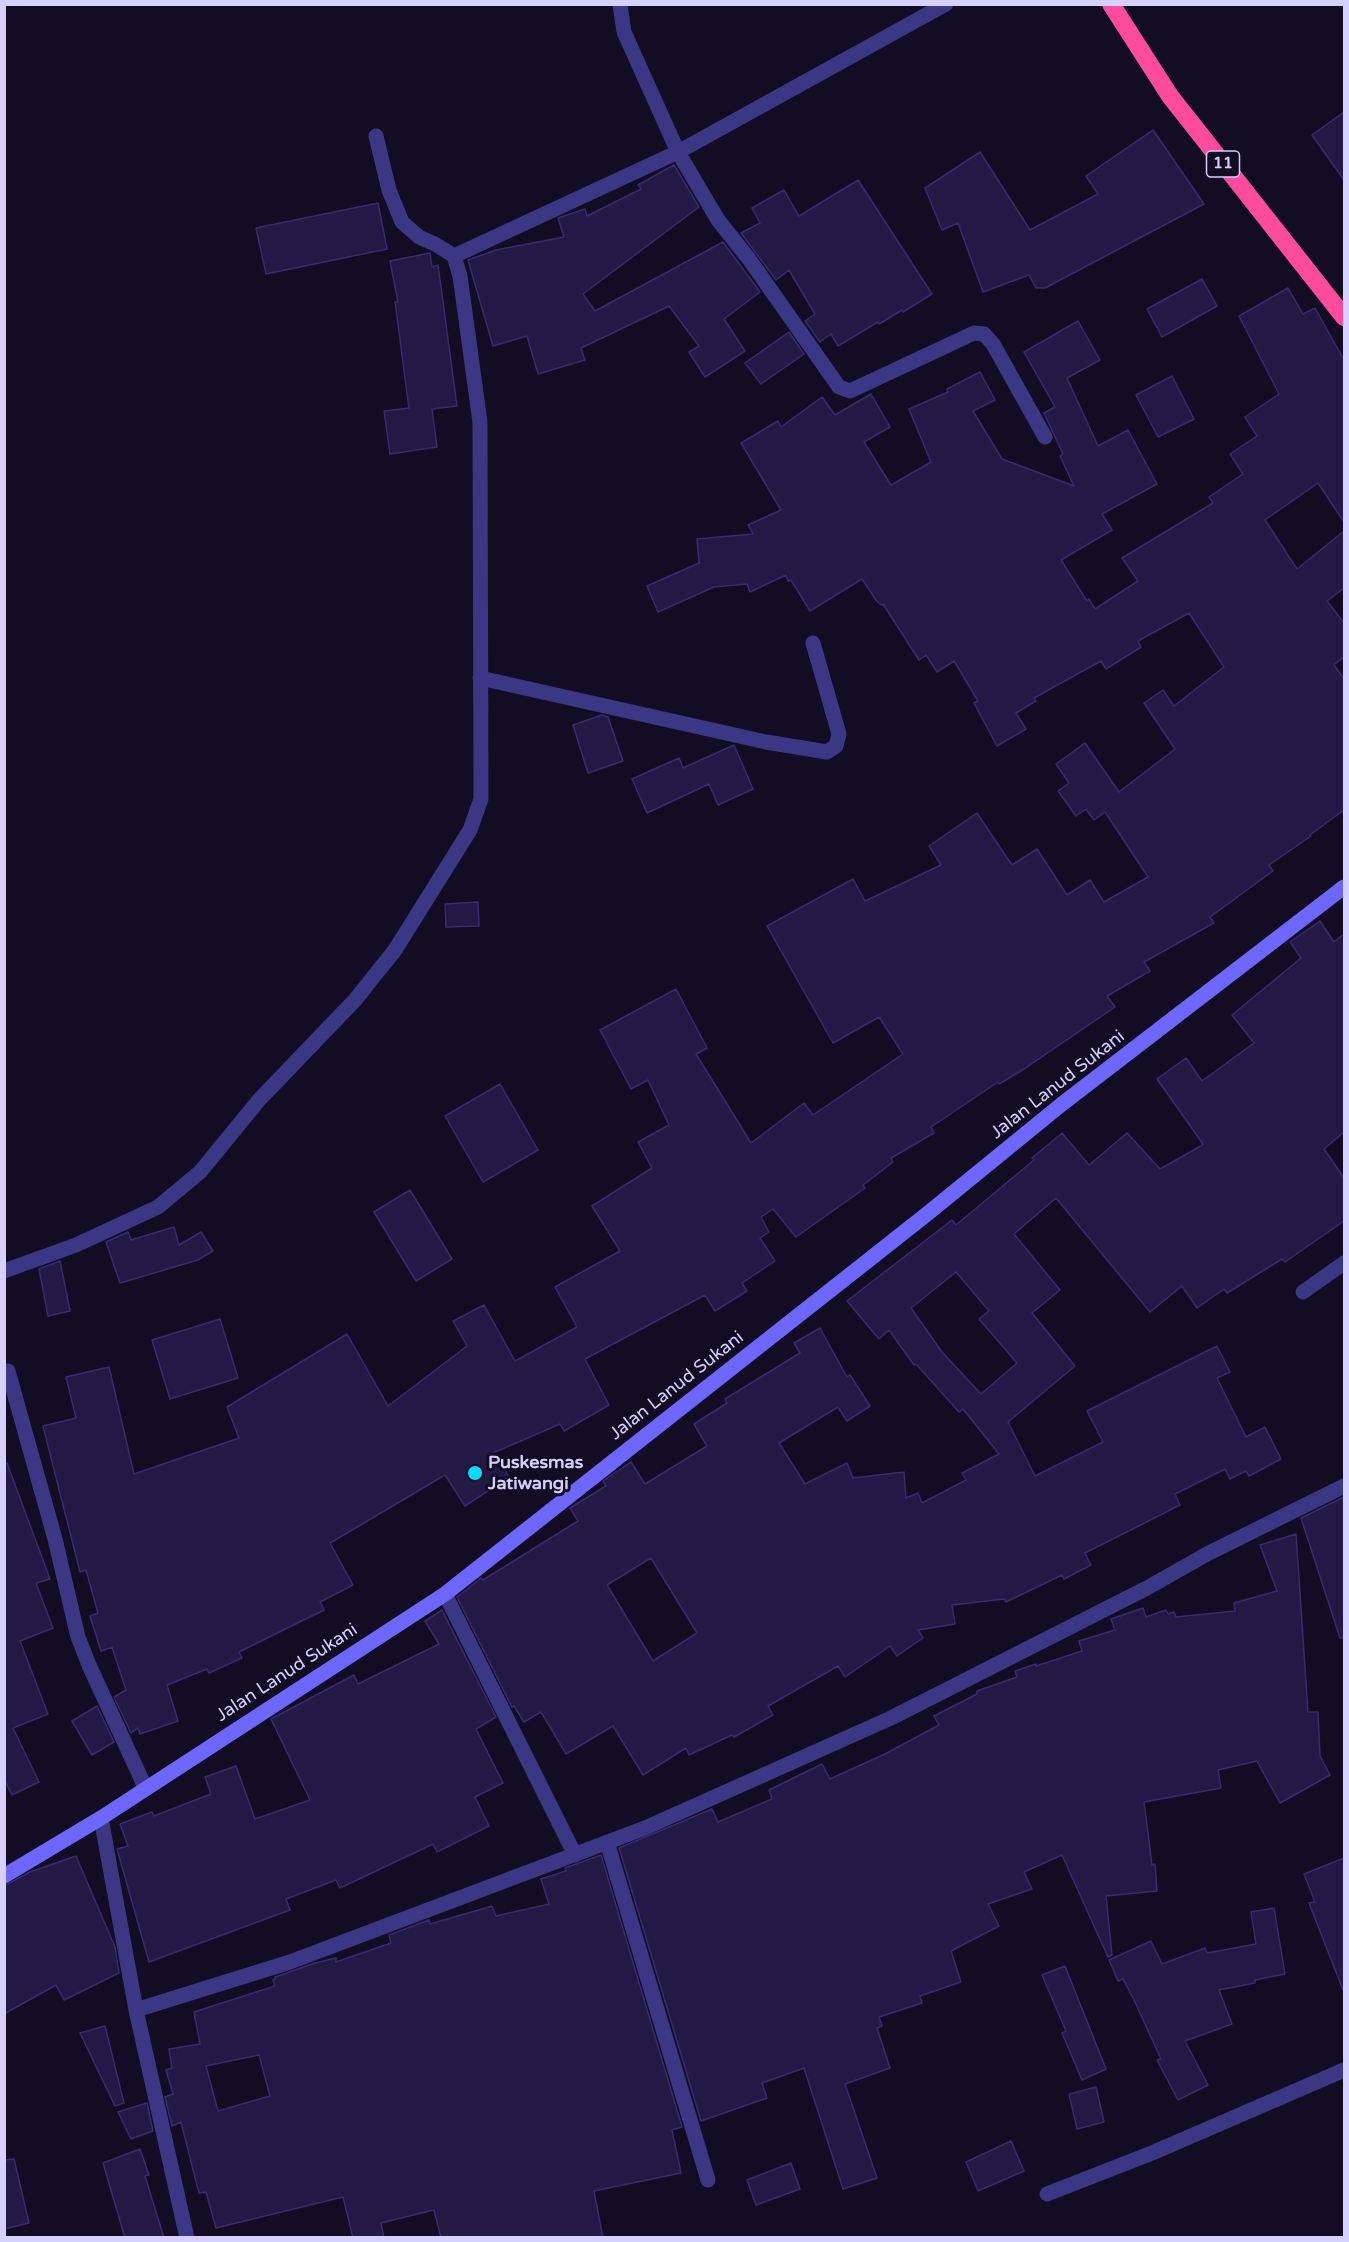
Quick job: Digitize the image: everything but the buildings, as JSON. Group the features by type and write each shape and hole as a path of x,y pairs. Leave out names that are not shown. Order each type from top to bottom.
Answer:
{"highway":[{"name":"11","path":"1111,4 1170,96 1344,317"}],"street":[{"path":"620,4 624,32 678,152 718,220 749,259 839,387 850,391 974,333 984,334 993,344 1045,437"},
{"path":"454,256 678,152 946,4"},
{"path":"4,1271 76,1245 158,1207 200,1172 259,1100 355,1000 395,950 470,830 481,799 480,422 460,276 454,256 435,243 419,237 402,222 389,190 376,136"},
{"path":"480,678 766,742 828,752 836,746 839,734 813,643"},
{"name":"Jalan Lanud Sukani","path":"4,1876 101,1818 145,1787 445,1594 927,1214 1062,1104 1344,887"},
{"path":"1303,1292 1344,1263"},
{"path":"8,1371 55,1539 78,1637 145,1787"},
{"path":"136,2010 290,1962 645,1828 891,1718 1147,1588 1207,1554 1344,1486"},
{"path":"445,1594 575,1855"},
{"path":"101,1818 136,2010 187,2238"},
{"path":"607,1842 708,2180"},
{"path":"1047,2194 1152,2153 1344,2070"}],"place":[{"name":"Puskesmas Jatiwangi","path":"475,1473"}]}
